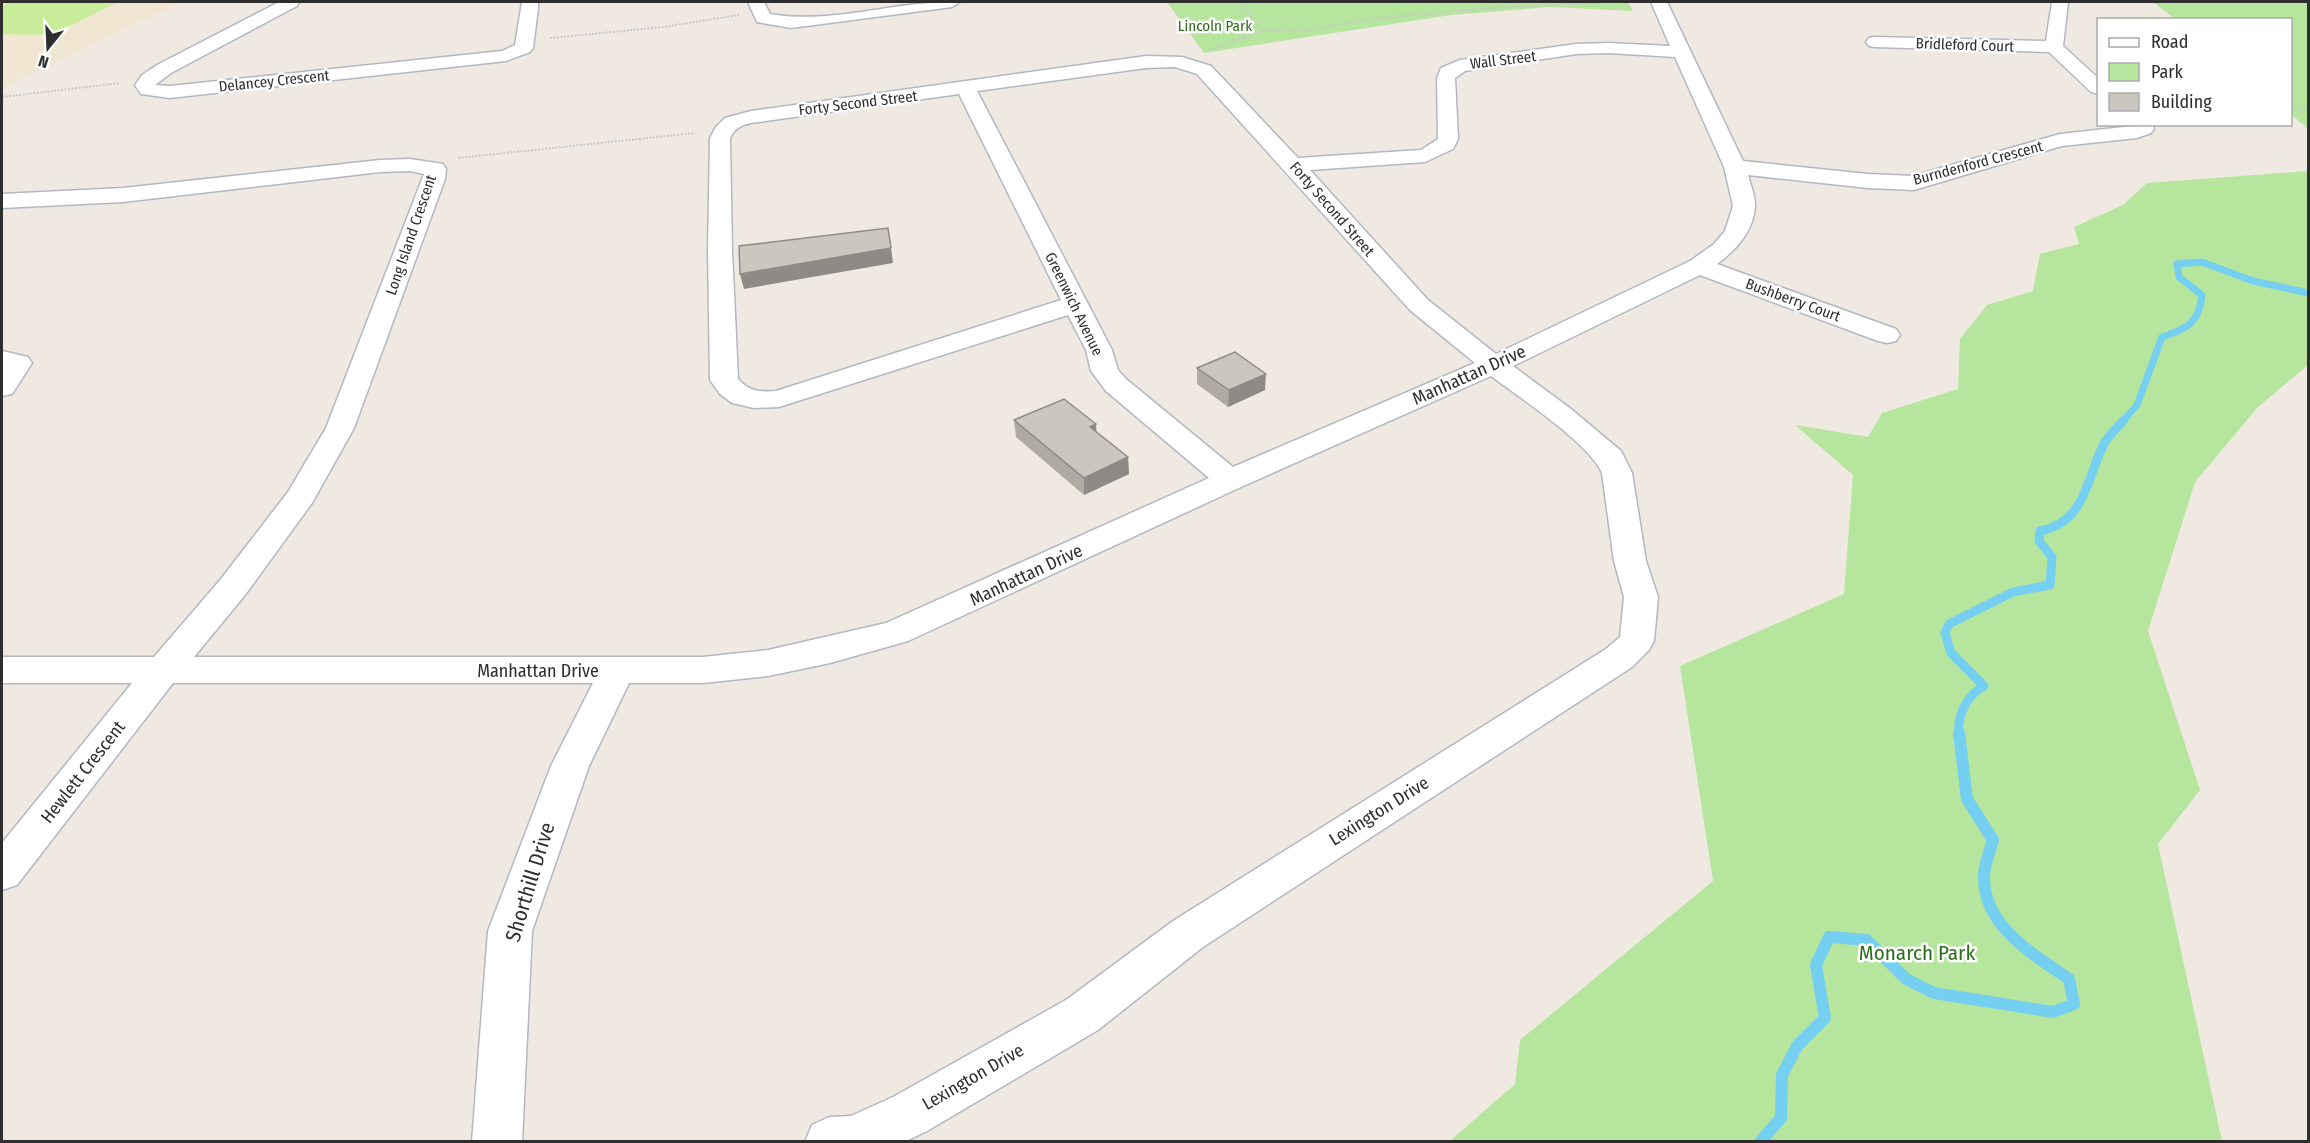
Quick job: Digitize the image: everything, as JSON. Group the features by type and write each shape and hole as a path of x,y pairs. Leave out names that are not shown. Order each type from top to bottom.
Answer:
{"street":[{"path":"149,79 291,2"},
{"path":"524,40 531,16 530,2"},
{"path":"758,7 763,18 791,23 952,2"},
{"name":"Manhattan Drive","path":"2,670 616,672 703,670 768,663 830,650 896,632 957,607 1230,480 1494,365 1699,266 1722,249 1736,233 1744,207 1735,167 1659,2"},
{"path":"2060,2 2054,47 2097,87"},
{"name":"Delancey Crescent","path":"149,79 146,86 148,90 170,92 499,57 518,53 524,48 524,40"},
{"name":"Bridleford Court","path":"1875,42 2054,47"},
{"name":"Wall Street","path":"1293,165 1412,158 1437,151 1446,145 1448,139 1446,78 1448,72 1460,66 1576,49 1609,48 1681,52"},
{"name":"Forty Second Street","path":"723,130 728,124 741,119 765,115 966,89 1146,62 1181,61 1203,70 1293,165 1419,305 1494,365"},
{"name":"Greenwich Avenue","path":"966,89 1099,350 1104,371 1116,385 1230,480"},
{"name":"Burndenford Crescent","path":"1735,167 1868,181 1914,183 2060,140 2137,132 2144,129 2143,126"},
{"path":"723,130 720,138 720,250 724,380 732,392 741,399 779,399 1075,304"},
{"name":"Long Island Crescent","path":"2,201 123,195 335,170 410,165 435,169 434,179 340,428 301,496 233,587 163,670"},
{"name":"Bushberry Court","path":"1699,266 1887,335"},
{"path":"2,359 18,363 2,388"},
{"name":"Lexington Drive","path":"829,1142 853,1140 910,1114 1082,1015 1188,934 1619,658 1637,641 1641,597 1630,561 1617,473 1610,457 1561,415 1494,365"},
{"name":"Hewlett Crescent","path":"2,873 163,670"},
{"name":"Shorthill Drive","path":"497,1142 510,931 570,766 616,672"}],"path":[{"path":"1240,2 1262,31"},
{"path":"1181,61 1262,31 1302,31 1370,19 1489,8 1609,2"},
{"path":"524,40 663,27 758,7"},
{"path":"2,97 149,79"},
{"path":"2292,107 2308,110"},
{"path":"410,165 491,153 723,130"}],"shaded area":[{"path":"2,2 180,2 2,89"}],"green space":[{"path":"2,2 118,2 52,35 2,34"},
{"name":"Lincoln Park","path":"1167,2 1628,2 1633,11 1549,7 1451,15 1204,53"},
{"path":"2153,2 2308,2 2308,129 2292,115 2292,18 2174,18"},
{"name":"Monarch Park","path":"2308,171 2308,365 2258,407 2195,482 2148,631 2200,790 2158,844 2222,1141 1450,1141 1515,1084 1520,1040 1713,881 1680,666 1844,594 1853,475 1795,425 1868,437 1882,413 1958,389 1960,339 1987,305 2033,291 2040,254 2079,244 2074,227 2123,205 2147,183"}],"building":[{"path":"888,228 891,248 740,274 739,246"},
{"path":"1235,352 1266,374 1229,390 1197,368"},
{"path":"1064,399 1096,424 1090,427 1128,457 1084,478 1014,420"}],"waterway":[{"path":"2122,422 2137,405 2162,337 2190,324 2198,313 2202,295 2179,277 2177,264 2202,262 2253,281 2308,293"},
{"path":"1959,733 1964,706 1984,686 1951,653 1945,633 1949,624 2013,592 2050,585 2052,557 2039,541 2040,531 2056,526 2076,508 2105,442 2124,420"},
{"path":"1760,1142 1781,1118 1782,1075 1797,1046 1825,1018 1816,965 1829,937 1867,940 1906,979 1934,993 2053,1012 2074,1004 2069,979 2026,949 2001,924 1992,910 1986,894 1984,876 1993,840 1967,799 1959,733"}]}
